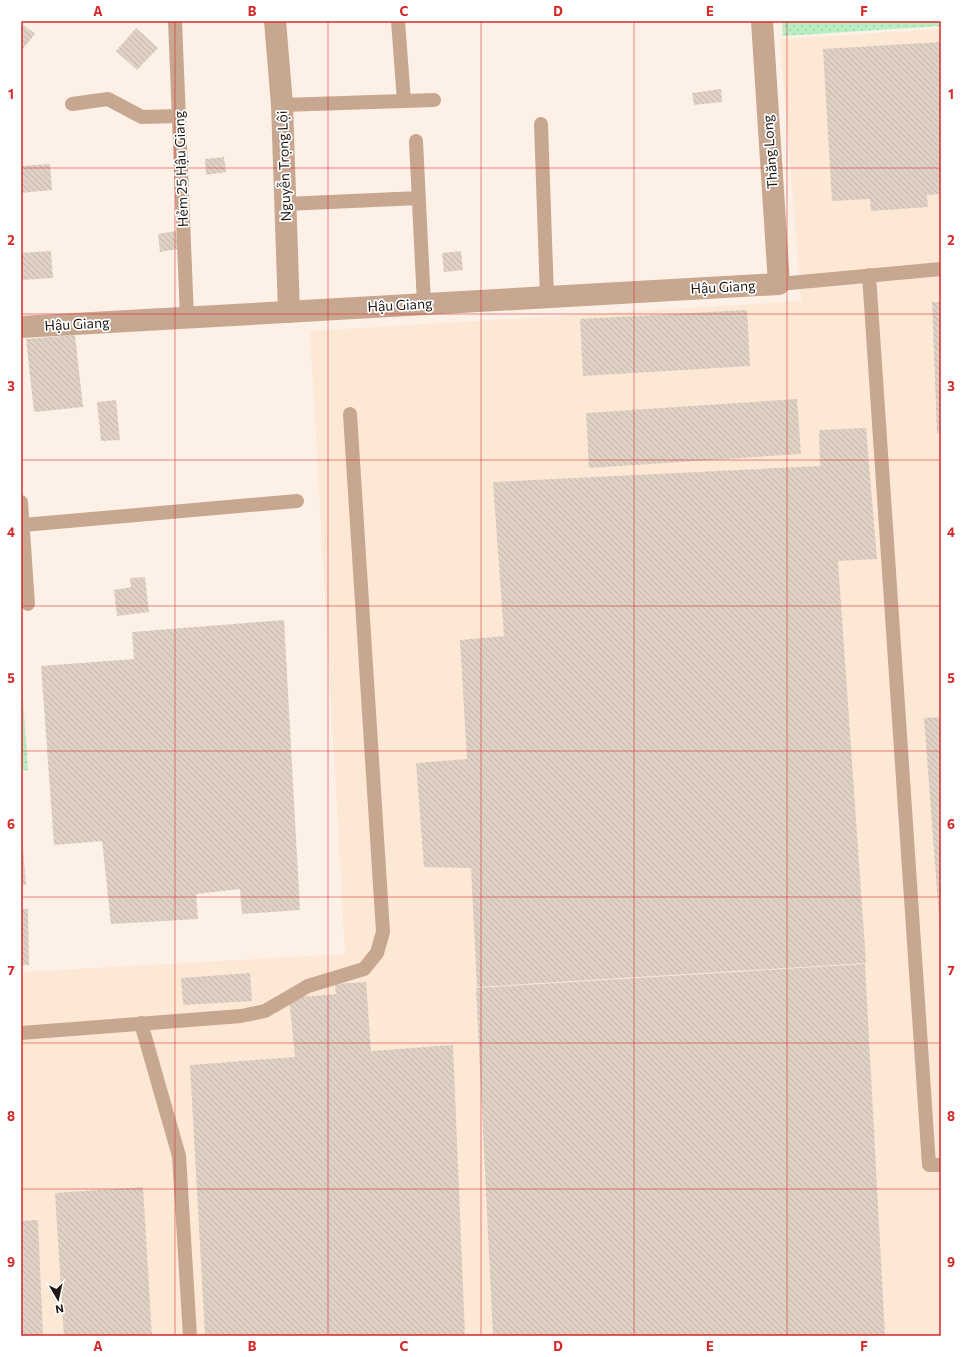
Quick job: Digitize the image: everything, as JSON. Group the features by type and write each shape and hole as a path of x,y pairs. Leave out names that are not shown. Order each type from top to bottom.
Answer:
{"street":[{"name":"Nguyễn Trọng Lội","path":"280,21 289,312"},
{"name":"Thăng Long","path":"762,21 779,284"},
{"name":"Hậu Giang","path":"21,327 779,284"}],"lane":[{"name":"Hẻm 25 Hậu Giang","path":"175,21 187,318"},
{"path":"398,21 404,101"},
{"path":"72,104 108,99 142,117 179,116"},
{"path":"282,105 434,100"},
{"path":"541,124 547,297"},
{"path":"416,141 424,304"},
{"path":"285,204 419,198"},
{"path":"779,284 941,269"},
{"path":"869,275 929,1166 941,1165"},
{"path":"21,1033 241,1016 266,1011 308,986 364,969 377,953 383,932 350,414"},
{"path":"23,525 296,501"},
{"path":"21,502 28,604"},
{"path":"141,1023 179,1156 190,1336"}],"shaded area":[{"path":"941,29 941,1336 21,1336 21,972 345,954 310,331 801,301 780,39"}],"green space":[{"path":"782,21 941,21 941,26 783,36"},
{"path":"21,670 28,770 21,771"}],"building":[{"path":"21,23 35,34 21,51"},
{"path":"136,28 158,48 137,70 116,51"},
{"path":"941,42 941,194 927,195 928,207 871,211 870,199 832,201 823,49"},
{"path":"721,89 722,102 694,105 692,93"},
{"path":"224,157 226,172 206,175 205,159"},
{"path":"50,164 52,190 21,193 21,166"},
{"path":"176,231 178,249 160,252 158,234"},
{"path":"51,251 53,278 21,280 21,253"},
{"path":"461,251 463,270 444,272 442,253"},
{"path":"932,302 941,302 941,433 937,433"},
{"path":"747,310 750,366 583,376 580,319"},
{"path":"75,335 83,407 34,412 26,339"},
{"path":"797,399 801,454 589,468 586,413"},
{"path":"116,400 120,440 101,441 97,402"},
{"path":"866,428 877,559 838,561 866,963 477,987 471,868 424,867 416,763 467,759 460,640 504,636 493,482 820,466 819,430"},
{"path":"145,577 149,612 117,616 114,590 131,587 130,578"},
{"path":"284,620 300,910 242,914 240,889 196,894 198,919 111,924 102,841 54,845 41,666 134,659 132,632"},
{"path":"941,717 941,930 940,930 924,718"},
{"path":"21,823 26,885 21,885"},
{"path":"21,909 28,909 29,965 21,965"},
{"path":"865,964 885,1336 493,1336 476,988"},
{"path":"250,973 252,1001 183,1005 181,978"},
{"path":"366,982 371,1051 453,1045 465,1336 205,1336 190,1065 295,1057 289,998 336,994 335,984"},
{"path":"143,1187 152,1336 64,1336 55,1193"},
{"path":"38,1220 43,1336 21,1336 21,1221"}]}
